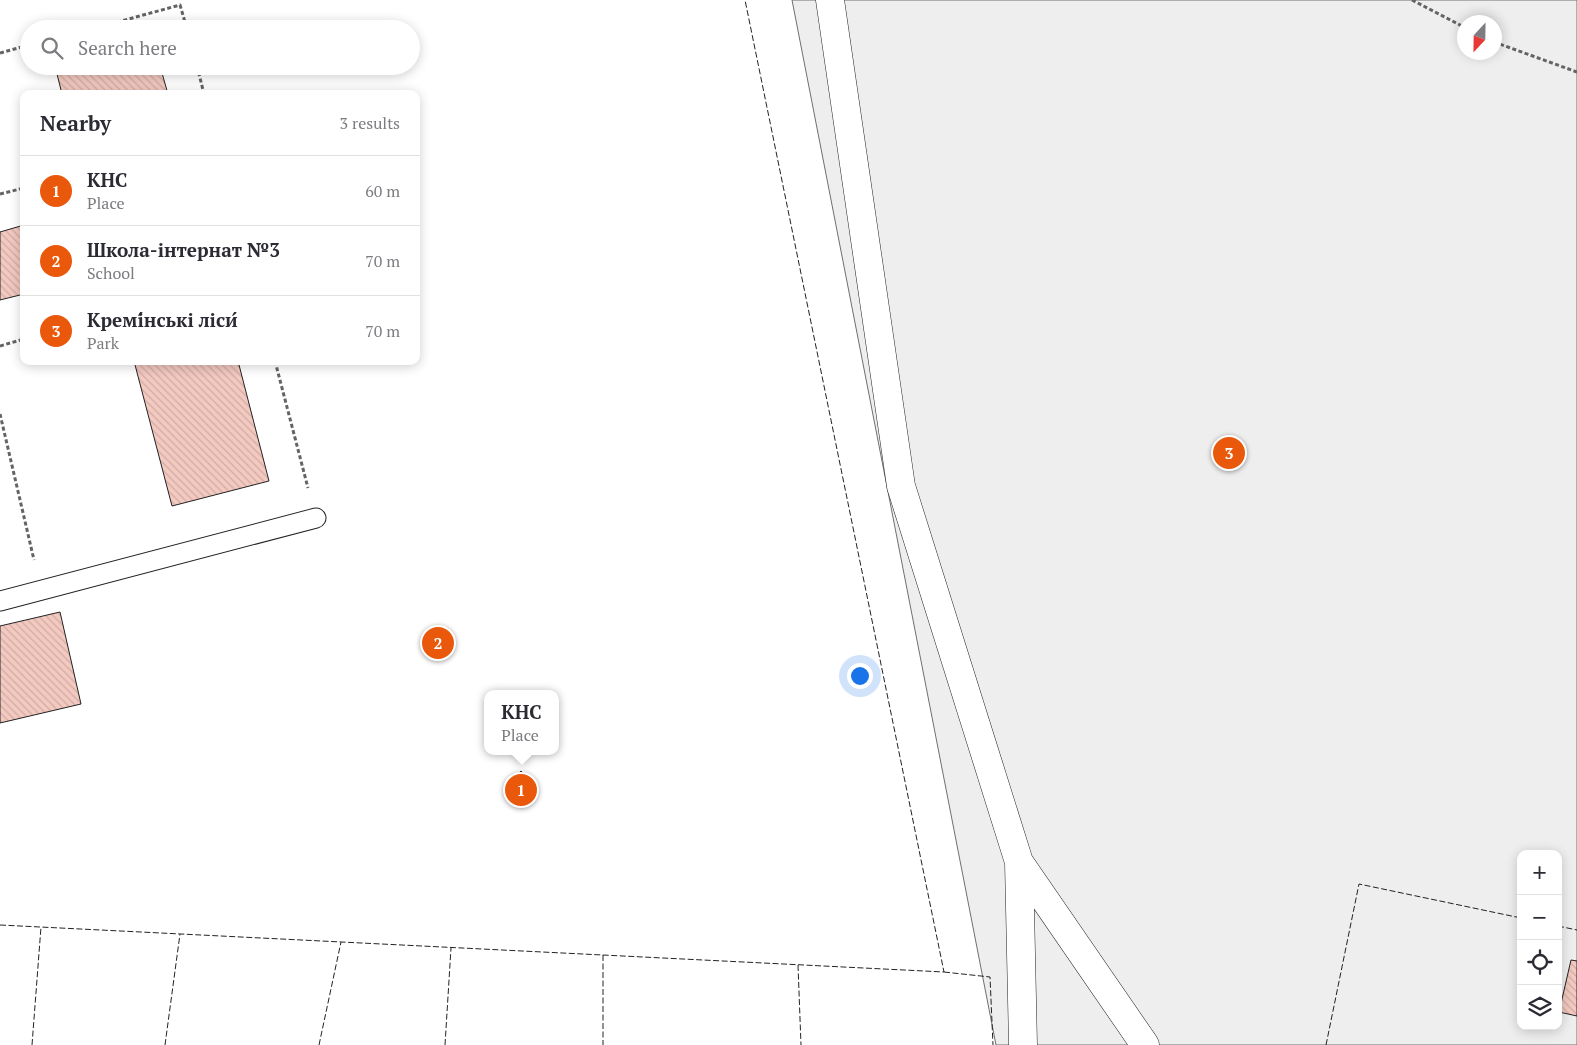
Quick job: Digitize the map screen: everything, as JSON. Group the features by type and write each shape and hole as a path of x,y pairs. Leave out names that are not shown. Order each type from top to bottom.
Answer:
{"street":[{"path":"830,0 901,486 1019,862 1023,1045"},
{"path":"1019,862 1145,1045"}],"lane":[{"path":"0,601 316,518"}],"path":[{"path":"1412,0 1457,23"},
{"path":"126,20 180,6 184,20"},
{"path":"1502,45 1577,72"},
{"path":"0,53 20,48"},
{"path":"199,75 203,90"},
{"path":"0,194 20,189"},
{"path":"0,346 20,341"},
{"path":"276,365 316,518"},
{"path":"0,414 42,590"}],"shaded area":[{"path":"792,0 1577,0 1577,1045 996,1045"}],"building":[{"path":"57,75 163,75 167,90 61,90"},
{"path":"20,226 20,295 0,300 0,232"},
{"path":"135,365 239,365 269,481 172,506"},
{"path":"60,612 81,704 0,723 0,626"},
{"path":"521,771 538,791 521,807 505,789"},
{"path":"1571,960 1577,961 1577,1016 1562,1013 1562,999"}],"fence":[{"path":"0,925 944,972 745,0"},
{"path":"1326,1045 1359,884 1517,917"},
{"path":"32,1045 41,927"},
{"path":"1562,927 1577,930"},
{"path":"165,1045 180,934"},
{"path":"319,1045 341,942"},
{"path":"445,1045 451,948"},
{"path":"603,955 603,1045"},
{"path":"798,965 801,1045"},
{"path":"944,972 990,977 993,1045"}],"place":[{"name":"Кремі́нські ліси́","path":"1229,453"},
{"name":"Школа-інтернат №3","path":"438,643"},
{"name":"КНС","path":"521,790"}]}
